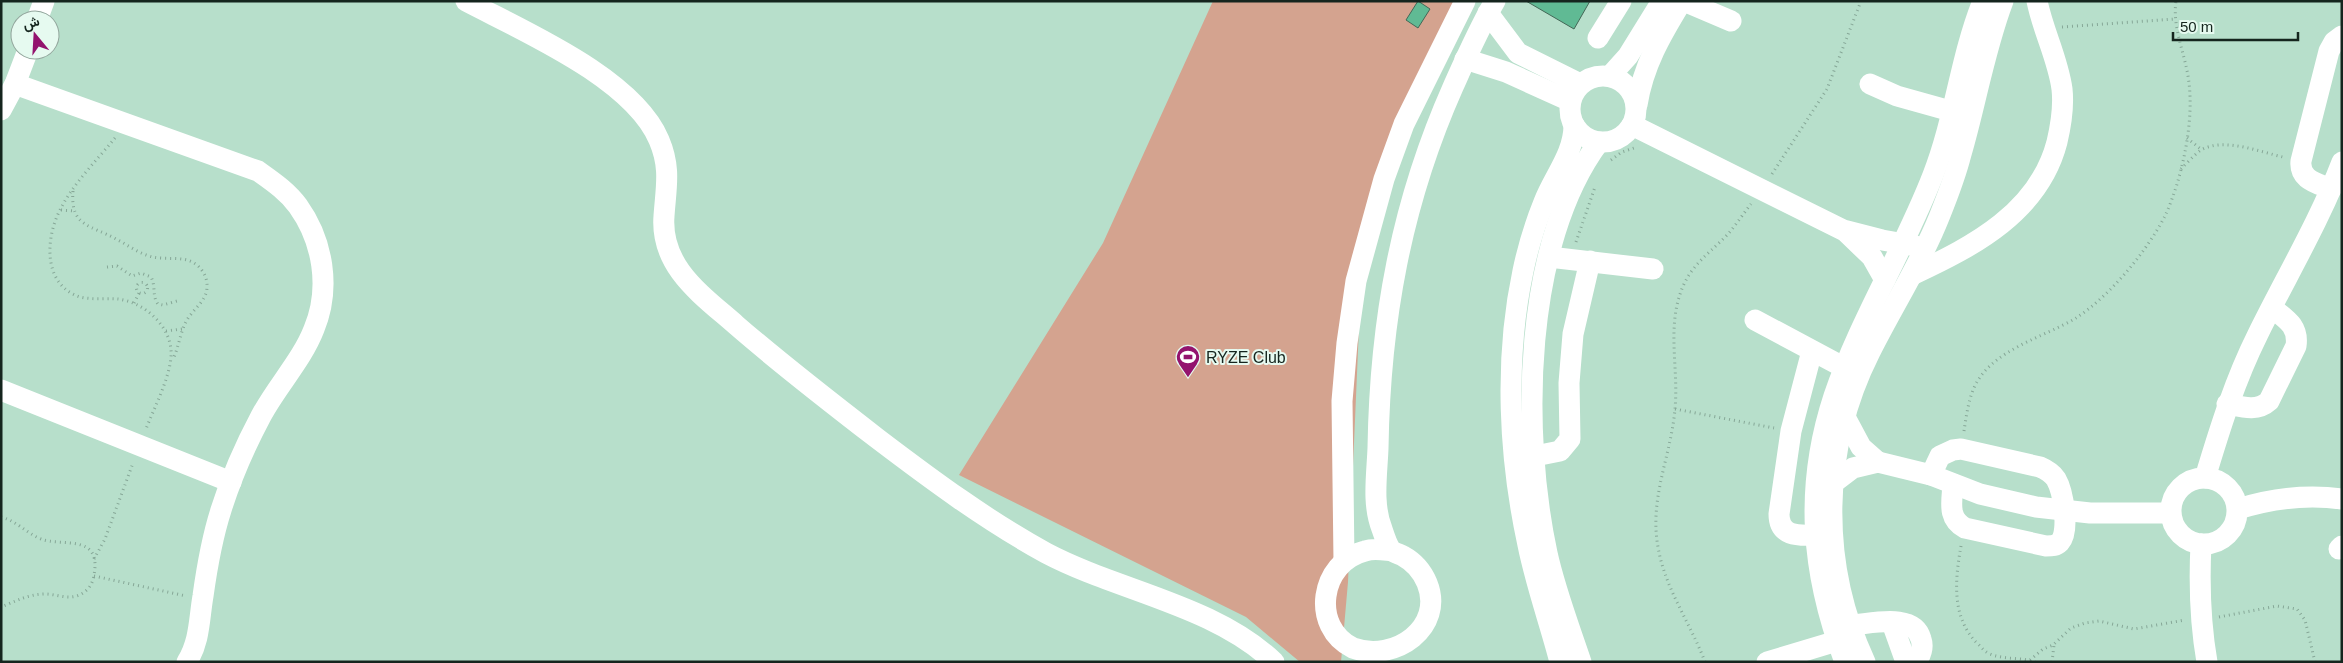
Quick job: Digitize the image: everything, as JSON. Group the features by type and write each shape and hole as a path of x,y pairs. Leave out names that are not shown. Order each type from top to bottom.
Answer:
{"street":[{"path":"466,1 576,60 618,91 642,112 654,129 665,156 668,187 664,226 673,262 689,284 784,365 894,451 990,521 1068,563 1221,626 1256,646 1274,662"},
{"path":"1344,561 1342,401 1347,343 1356,281 1384,179 1404,124 1465,1"},
{"path":"1598,38 1621,1"},
{"path":"1610,76 1628,56 1662,1"},
{"path":"1731,21 1683,1 1662,32 1648,62 1636,120 1618,138 1600,142 1585,137 1574,125 1570,118 1575,93 1596,76 1610,76 1623,82 1630,89 1636,120 1762,190 1843,230 1902,244 1926,247"},
{"path":"1845,662 1844,633 1835,567 1831,512 1836,456 1845,417 1858,376 1870,351 1914,274 1951,186 1961,114 1962,64 1983,1"},
{"path":"1865,662 1844,633 1822,589 1815,535 1816,488 1820,450 1829,413 1845,368 1961,114 2003,1"},
{"path":"1914,274 1957,253 1989,234 2016,212 2041,181 2056,146 2062,109 2058,72 2037,1"},
{"path":"1392,551 1382,529 1376,509 1378,403 1391,287 1418,178 1432,135 1465,59 1492,7"},
{"path":"1492,7 1518,53 1575,93"},
{"path":"2331,190 2303,175 2300,168 2329,51 2334,42 2342,36"},
{"path":"1465,59 1575,93"},
{"path":"1,110 15,84 24,60"},
{"path":"15,84 258,171 279,186 297,205 311,227 320,252 323,278 321,304 314,329 261,416 231,482 213,540 196,643 188,662"},
{"path":"1870,84 1897,96 1961,114"},
{"path":"1574,125 1570,150 1544,200 1531,237 1523,273 1513,346 1512,410 1515,467 1528,546 1581,662"},
{"path":"1535,456 1560,451 1570,438 1569,383 1573,334 1570,259 1554,236 1572,187 1580,171 1600,142"},
{"path":"2205,478 2227,404 2259,332 2311,234 2342,162"},
{"path":"1843,230 1863,247 1885,280"},
{"path":"1570,259 1653,269"},
{"path":"1560,662 1546,583 1535,456 1533,370 1539,313 1570,259"},
{"path":"2227,404 2255,408 2269,401 2296,346 2294,328 2272,308"},
{"path":"1755,320 1845,368"},
{"path":"1812,351 1791,432 1779,520 1785,531 1790,534 1815,535"},
{"path":"5,394 231,482"},
{"path":"1845,417 1861,447 1878,462"},
{"path":"1931,475 1940,456 1953,450 1961,449 2040,467 2048,471 2059,485 2065,511 2062,540 2055,546 2046,546 1964,528 1956,524 1952,516 1953,484"},
{"path":"1832,484 1853,468 1878,462 1931,475 2008,501 2065,511 2120,514 2170,513"},
{"path":"2205,478 2220,482 2227,487 2232,493 2238,509 2235,523 2228,535 2216,542 2201,544 2193,543 2180,534 2175,528 2170,513 2177,490 2190,481 2205,478"},
{"path":"2238,509 2264,500 2291,496 2319,496 2342,499"},
{"path":"2201,544 2200,592 2202,632 2207,662"},
{"path":"1366,550 1392,551 1404,556 1418,568 1428,584 1430,597 1426,622 1412,652 1376,654 1352,648 1337,635 1328,619 1325,594 1329,582 1344,561 1366,550"},
{"path":"1892,622 1906,662"},
{"path":"1766,662 1804,656 1844,633 1892,622 1905,623 1920,635 1922,648 1916,662"}],"path":[{"path":"1705,662 1669,586 1657,544 1655,523 1658,485 1668,449 1675,409 1673,325 1680,294 1695,267 1730,233 1762,190 1827,89 1861,1"},
{"path":"1961,449 1973,390 1983,374 1995,362 2010,352 2078,317 2107,292 2153,238 2166,214 2181,169 2187,138 2190,84 2175,19 2176,1"},
{"path":"2044,28 2175,19"},
{"path":"1606,167 1622,152 1634,148 1636,120"},
{"path":"126,123 60,210 53,230 50,250 54,274 60,285 82,297 134,303 151,314 165,330 170,340 171,362"},
{"path":"2187,138 2202,150"},
{"path":"2181,169 2202,150 2226,146 2301,161"},
{"path":"1570,259 1597,182"},
{"path":"1,607 35,595 46,594 73,597 88,589 94,576 94,559 105,539 182,330 190,315 206,294 207,284 200,268 193,262 184,259 163,259 142,254 112,236 85,226 75,211 74,190"},
{"path":"60,210 75,211"},
{"path":"107,267 117,266 132,276 146,274"},
{"path":"143,283 146,274"},
{"path":"146,274 154,282 154,296 158,304 163,305 178,301"},
{"path":"139,293 146,292 148,288 143,283"},
{"path":"139,293 136,291 137,285 143,283"},
{"path":"134,303 139,293"},
{"path":"165,330 182,330"},
{"path":"1675,409 1791,432"},
{"path":"1,517 18,523 41,539 78,543 85,546 94,559"},
{"path":"1964,528 1956,579 1956,599 1962,618 1972,638 1988,654 2009,660 2035,662"},
{"path":"94,576 202,599"},
{"path":"2052,662 2054,644"}],"shaded area":[{"name":"RYZE Club","path":"1213,1 1459,1 1411,122 1361,281 1348,582 1341,662 1300,662 1246,617 959,475 1103,243"}],"building":[{"path":"1418,1 1430,9 1418,28 1406,20"},
{"path":"1526,1 1590,1 1574,29"}],"place":[{"name":"RYZE Club","path":"1188,378"}]}
